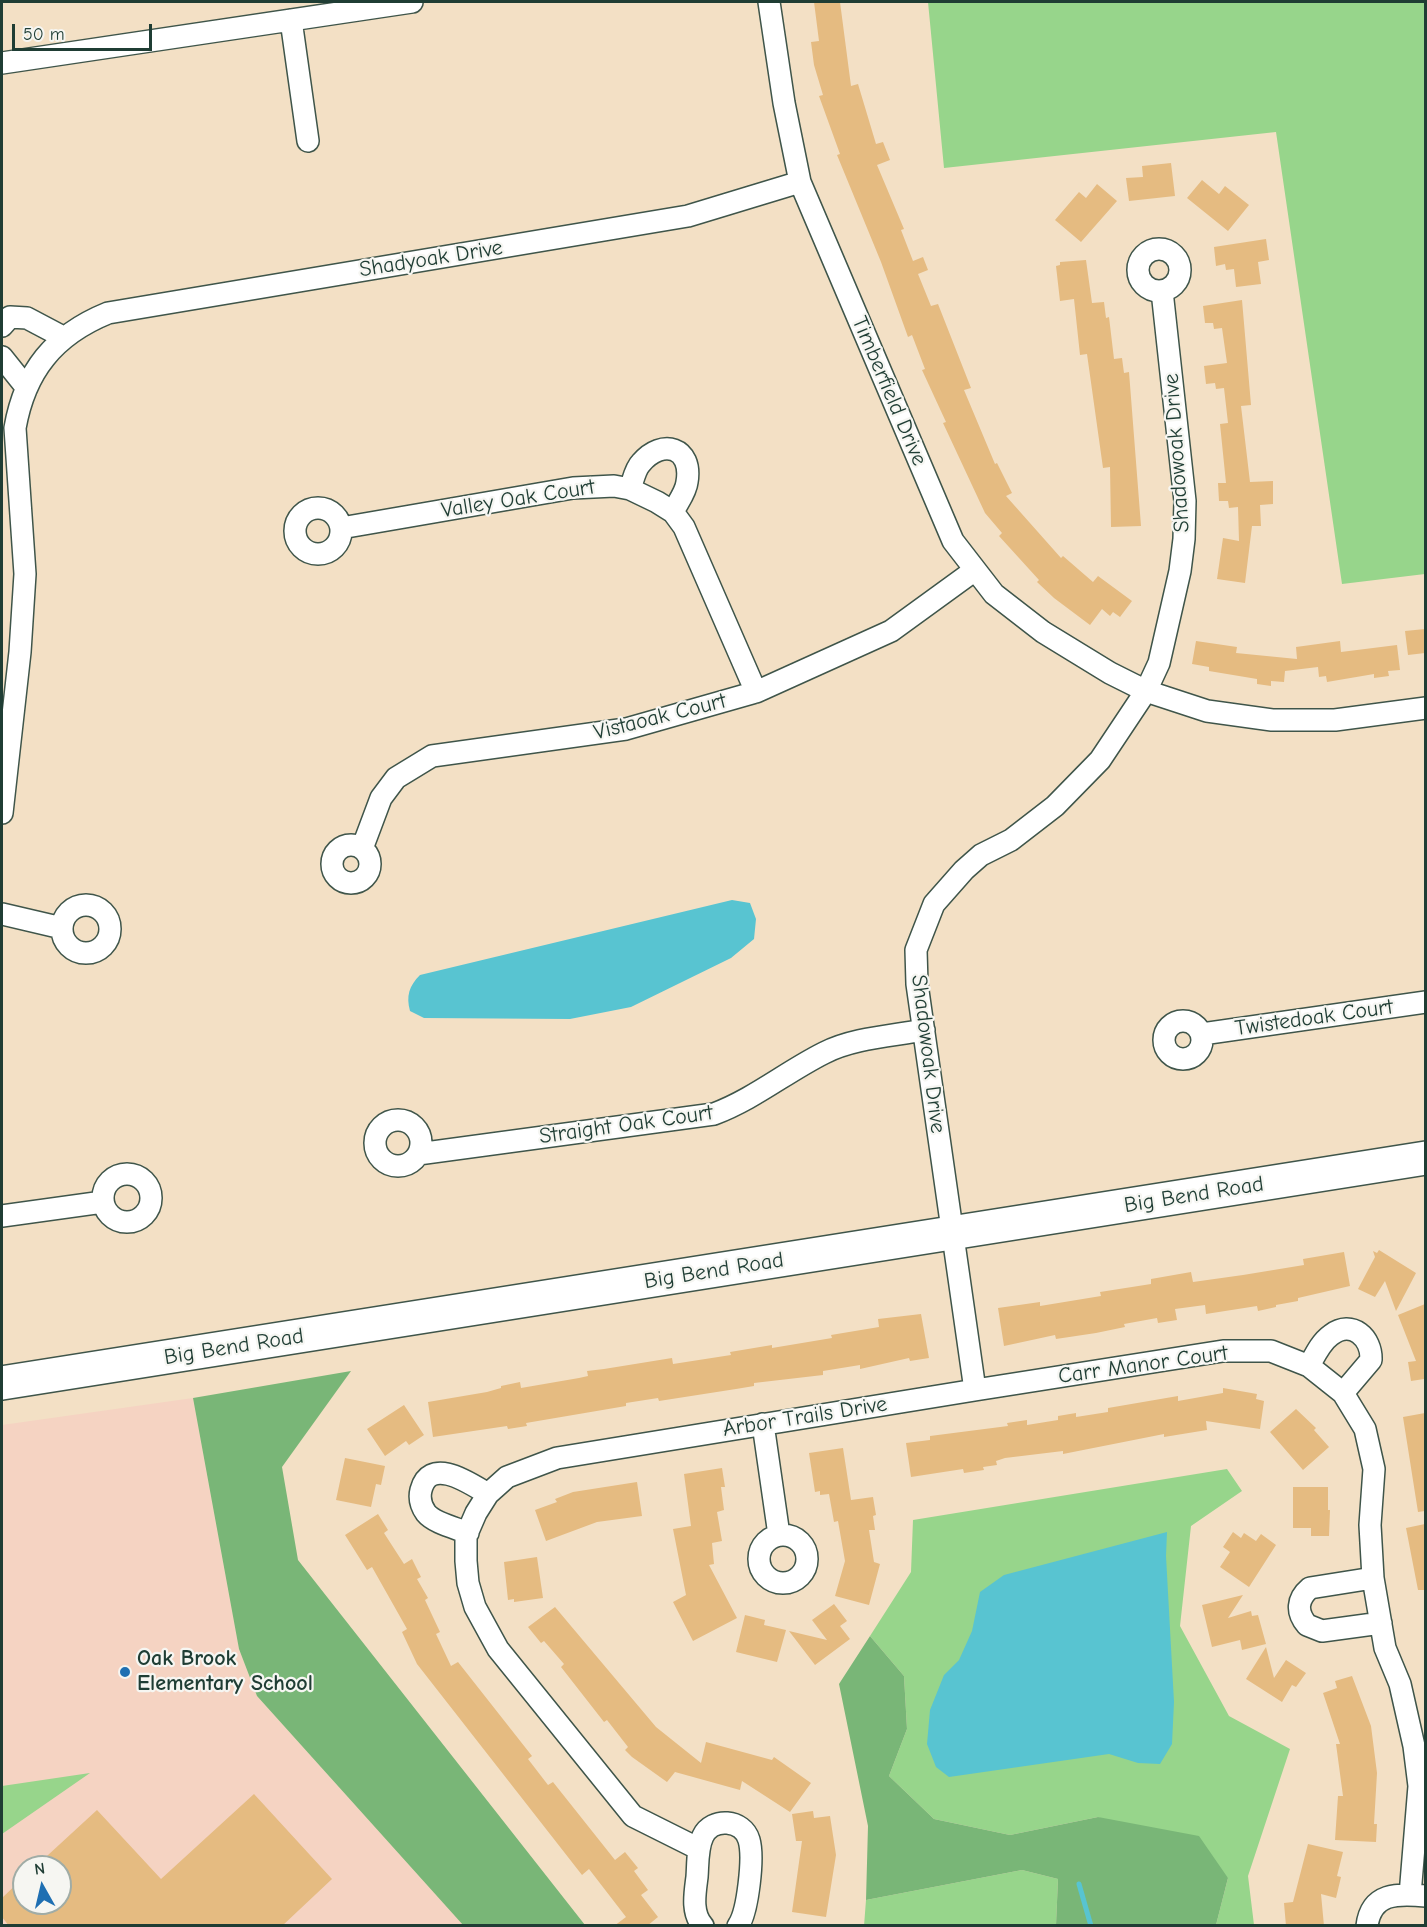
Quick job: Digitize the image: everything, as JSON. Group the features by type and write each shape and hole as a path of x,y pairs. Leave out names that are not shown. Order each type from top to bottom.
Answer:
{"main road":[{"name":"Big Bend Road","path":"2,1383 1425,1158"}],"street":[{"path":"2,63 412,2"},
{"name":"Timberfield Drive","path":"769,2 786,113 800,182 953,541 994,594 1043,632 1110,673 1146,690 1207,711 1272,720 1335,720 1425,708"},
{"path":"291,20 308,141"},
{"name":"Shadyoak Drive","path":"2,813 20,652 24,585 15,428 26,387 45,357 63,337 87,321 108,313 688,216 800,182"},
{"name":"Shadowoak Drive","path":"952,1233 917,984 916,950 934,904 981,855 1011,840 1069,792 1100,760 1146,690 1159,663 1184,538 1182,466 1162,291"},
{"path":"2,326 10,317 21,316 63,337"},
{"path":"2,357 26,387"},
{"path":"630,489 639,465 653,451 665,447 678,451 688,467 688,481 673,512 684,527 756,692"},
{"name":"Valley Oak Court","path":"341,528 573,488 614,486 630,489 673,512"},
{"name":"Vistaoak Court","path":"363,846 381,798 396,777 432,756 626,729 756,692 891,631 975,570"},
{"path":"2,914 62,928"},
{"name":"Twistedoak Court","path":"1202,1034 1425,1002"},
{"name":"Straight Oak Court","path":"418,1154 714,1114 756,1095 825,1052 924,1030"},
{"path":"2,1216 103,1202"},
{"path":"952,1233 975,1390"},
{"path":"1309,1366 1324,1342 1338,1330 1347,1329 1364,1336 1369,1343 1371,1360 1343,1393"},
{"name":"Carr Manor Court","path":"975,1390 1223,1351 1271,1351 1309,1366 1343,1393 1365,1428 1374,1469 1370,1525 1373,1578 1385,1648 1400,1684 1414,1746 1419,1786 1418,1896 1380,1900 1369,1910 1367,1926"},
{"name":"Arbor Trails Drive","path":"699,1849 633,1816 498,1649 475,1607 468,1583 468,1533 488,1494 507,1477 557,1458 975,1390"},
{"path":"763,1424 779,1535"},
{"path":"468,1533 432,1518 425,1512 420,1501 423,1485 432,1476 448,1473 488,1494"},
{"path":"1373,1578 1310,1588 1300,1600 1299,1611 1307,1625 1322,1631 1381,1623"},
{"path":"704,1926 696,1914 695,1901 702,1837 714,1825 732,1823 746,1833 750,1850 747,1906 738,1926"}],"shaded area":[{"name":"Oak Brook Elementary School","path":"193,1398 239,1649 257,1696 463,1925 2,1925 2,1425"}],"green space":[{"path":"928,2 1425,2 1425,574 1342,584 1276,132 944,168"},
{"path":"351,1371 282,1467 298,1560 585,1925 463,1925 257,1696 239,1649 193,1398"},
{"path":"1227,1469 1242,1491 1191,1526 1180,1626 1229,1716 1290,1749 1248,1876 1254,1925 1216,1925 1228,1878 1098,1817 1010,1835 934,1819 889,1776 907,1729 904,1676 870,1636 911,1572 913,1520"},
{"path":"870,1636 904,1676 907,1729 889,1776 934,1819 1010,1835 1098,1817 1199,1836 1228,1878 1216,1925 1056,1925 1058,1879 1022,1870 866,1900 868,1826 839,1684"},
{"path":"90,1773 2,1834 2,1786"},
{"path":"1022,1870 1058,1879 1056,1925 864,1926 866,1900"}],"water":[{"path":"732,900 750,903 756,919 754,939 731,958 631,1007 570,1019 424,1018 410,1011 409,992 420,975"},
{"path":"1167,1532 1166,1556 1174,1702 1172,1744 1160,1764 1138,1763 1109,1754 949,1777 936,1767 927,1744 930,1710 944,1675 959,1660 972,1631 980,1592 1004,1575"}],"building":[{"path":"814,2 840,2 851,86 858,84 876,144 883,142 890,160 877,165 904,229 901,230 913,261 923,257 928,270 918,274 931,306 938,304 971,388 964,390 995,464 997,463 1012,493 1006,496 1061,558 1063,556 1093,582 1098,576 1132,601 1120,617 1113,612 1110,616 1102,609 1090,625 1054,598 1037,582 1039,580 999,536 1002,533 985,513 943,423 946,422 922,370 925,369 912,335 908,337 881,262 837,155 840,154 819,96 823,95 814,65 811,42 819,41"},
{"path":"1171,163 1175,196 1129,201 1126,178 1143,177 1142,166"},
{"path":"1202,180 1219,194 1225,186 1249,205 1228,231 1187,198"},
{"path":"1097,184 1117,201 1081,242 1055,220 1079,192 1086,198"},
{"path":"1266,239 1269,260 1258,262 1261,284 1236,287 1234,269 1226,270 1225,264 1216,266 1214,247"},
{"path":"1086,260 1092,303 1104,302 1106,318 1109,317 1114,359 1122,358 1124,373 1129,372 1141,526 1111,527 1110,467 1103,468 1087,354 1080,355 1074,299 1060,301 1056,266 1060,265 1060,262"},
{"path":"1242,300 1251,405 1241,406 1250,482 1273,481 1273,504 1260,505 1261,526 1252,526 1245,583 1217,579 1223,538 1239,541 1238,507 1229,508 1228,501 1219,501 1218,483 1226,483 1220,424 1228,423 1224,388 1216,389 1215,383 1206,384 1204,366 1227,363 1222,328 1214,329 1213,323 1205,323 1203,306"},
{"path":"1425,629 1425,653 1408,655 1405,631"},
{"path":"1196,641 1237,647 1236,653 1297,659 1296,647 1340,641 1341,652 1397,645 1400,670 1388,671 1389,676 1374,678 1374,674 1327,682 1326,676 1319,677 1318,667 1285,671 1284,682 1271,681 1271,686 1257,684 1257,679 1209,671 1209,667 1192,664"},
{"path":"1379,1250 1416,1273 1396,1311 1385,1281 1375,1297 1358,1289 1375,1257 1373,1251 1377,1253"},
{"path":"1344,1252 1350,1286 1298,1298 1298,1301 1258,1311 1257,1306 1206,1314 1205,1305 1175,1309 1177,1320 1158,1323 1157,1318 1124,1324 1125,1327 1096,1333 1056,1339 1055,1335 1004,1346 998,1308 1040,1302 1040,1306 1101,1296 1100,1292 1151,1284 1151,1279 1191,1272 1193,1282 1243,1275 1304,1265 1303,1259"},
{"path":"1425,1304 1425,1381 1424,1379 1411,1381 1408,1362 1416,1361 1398,1315"},
{"path":"921,1314 929,1358 910,1361 909,1358 860,1369 860,1365 823,1371 823,1375 754,1383 754,1386 659,1401 658,1398 626,1403 626,1406 526,1423 527,1426 508,1429 507,1426 433,1437 428,1402 487,1392 520,1382 521,1388 579,1378 588,1376 587,1371 672,1358 673,1364 731,1355 730,1352 772,1345 772,1348 832,1338 831,1335 879,1327 878,1319"},
{"path":"1223,1388 1257,1394 1256,1399 1264,1401 1260,1429 1206,1421 1207,1430 1164,1437 1164,1434 1063,1454 1063,1451 1005,1458 996,1461 997,1465 983,1467 984,1470 964,1473 963,1469 911,1477 906,1443 930,1440 930,1436 1008,1426 1007,1423 1027,1420 1027,1425 1058,1420 1058,1416 1076,1413 1076,1417 1108,1412 1108,1408 1178,1396 1178,1401 1223,1393"},
{"path":"404,1405 424,1435 409,1445 406,1441 385,1456 367,1429"},
{"path":"1296,1409 1316,1428 1314,1430 1329,1447 1303,1470 1270,1432"},
{"path":"1425,1413 1425,1511 1418,1512 1403,1417"},
{"path":"843,1448 851,1500 873,1497 876,1515 873,1516 875,1530 869,1530 874,1562 880,1564 869,1605 835,1596 845,1561 838,1521 834,1522 829,1494 820,1495 820,1491 815,1492 809,1453"},
{"path":"345,1458 385,1466 381,1485 376,1484 371,1507 336,1500"},
{"path":"722,1468 725,1487 721,1487 724,1510 717,1512 722,1541 712,1543 714,1564 709,1565 737,1618 693,1641 673,1602 686,1595 673,1529 691,1526 684,1474"},
{"path":"637,1482 642,1516 597,1522 546,1541 535,1510 557,1502 555,1499 573,1492"},
{"path":"1293,1487 1328,1487 1329,1536 1311,1536 1311,1528 1293,1528"},
{"path":"378,1514 388,1530 384,1533 404,1564 412,1559 421,1577 417,1579 428,1598 425,1600 440,1632 436,1634 451,1666 458,1662 532,1756 528,1759 548,1785 553,1782 615,1860 625,1852 638,1868 634,1871 648,1890 641,1895 658,1917 647,1926 614,1926 626,1917 589,1869 582,1875 417,1664 402,1632 407,1629 372,1567 367,1570 345,1535"},
{"path":"1425,1524 1425,1590 1418,1590 1406,1528"},
{"path":"1233,1532 1241,1538 1244,1533 1256,1541 1261,1534 1276,1545 1249,1587 1220,1567 1230,1552 1223,1547"},
{"path":"537,1557 543,1598 514,1602 514,1599 508,1600 504,1562"},
{"path":"1243,1595 1228,1618 1251,1611 1252,1616 1258,1615 1266,1644 1242,1650 1240,1640 1212,1647 1202,1605"},
{"path":"834,1604 847,1621 840,1626 850,1639 815,1665 789,1631 827,1640 812,1620"},
{"path":"555,1607 656,1727 701,1763 706,1742 772,1760 774,1757 811,1783 790,1812 742,1781 740,1790 675,1772 667,1782 632,1757 625,1750 628,1747 607,1720 604,1722 561,1667 564,1664 544,1641 541,1643 528,1627"},
{"path":"745,1615 765,1620 764,1625 786,1630 777,1662 736,1652"},
{"path":"1266,1647 1274,1678 1286,1660 1306,1673 1296,1687 1292,1685 1282,1702 1246,1679"},
{"path":"1352,1676 1371,1726 1377,1773 1374,1824 1377,1824 1376,1842 1335,1840 1338,1796 1343,1796 1336,1744 1340,1744 1323,1693 1337,1688 1335,1681"},
{"path":"254,1794 332,1879 282,1926 9,1926 2,1917 2,1898 12,1888 12,1915 72,1915 72,1855 48,1855 97,1810 161,1879"},
{"path":"813,1811 814,1818 830,1816 836,1855 826,1917 792,1912 802,1841 796,1841 792,1814"},
{"path":"1308,1844 1343,1852 1337,1876 1341,1877 1336,1898 1321,1894 1324,1926 1286,1926 1284,1903 1293,1902"}],"waterway":[{"path":"1079,1884 1091,1926"}],"place":[{"name":"Oak Brook Elementary School","path":"125,1672"}]}
